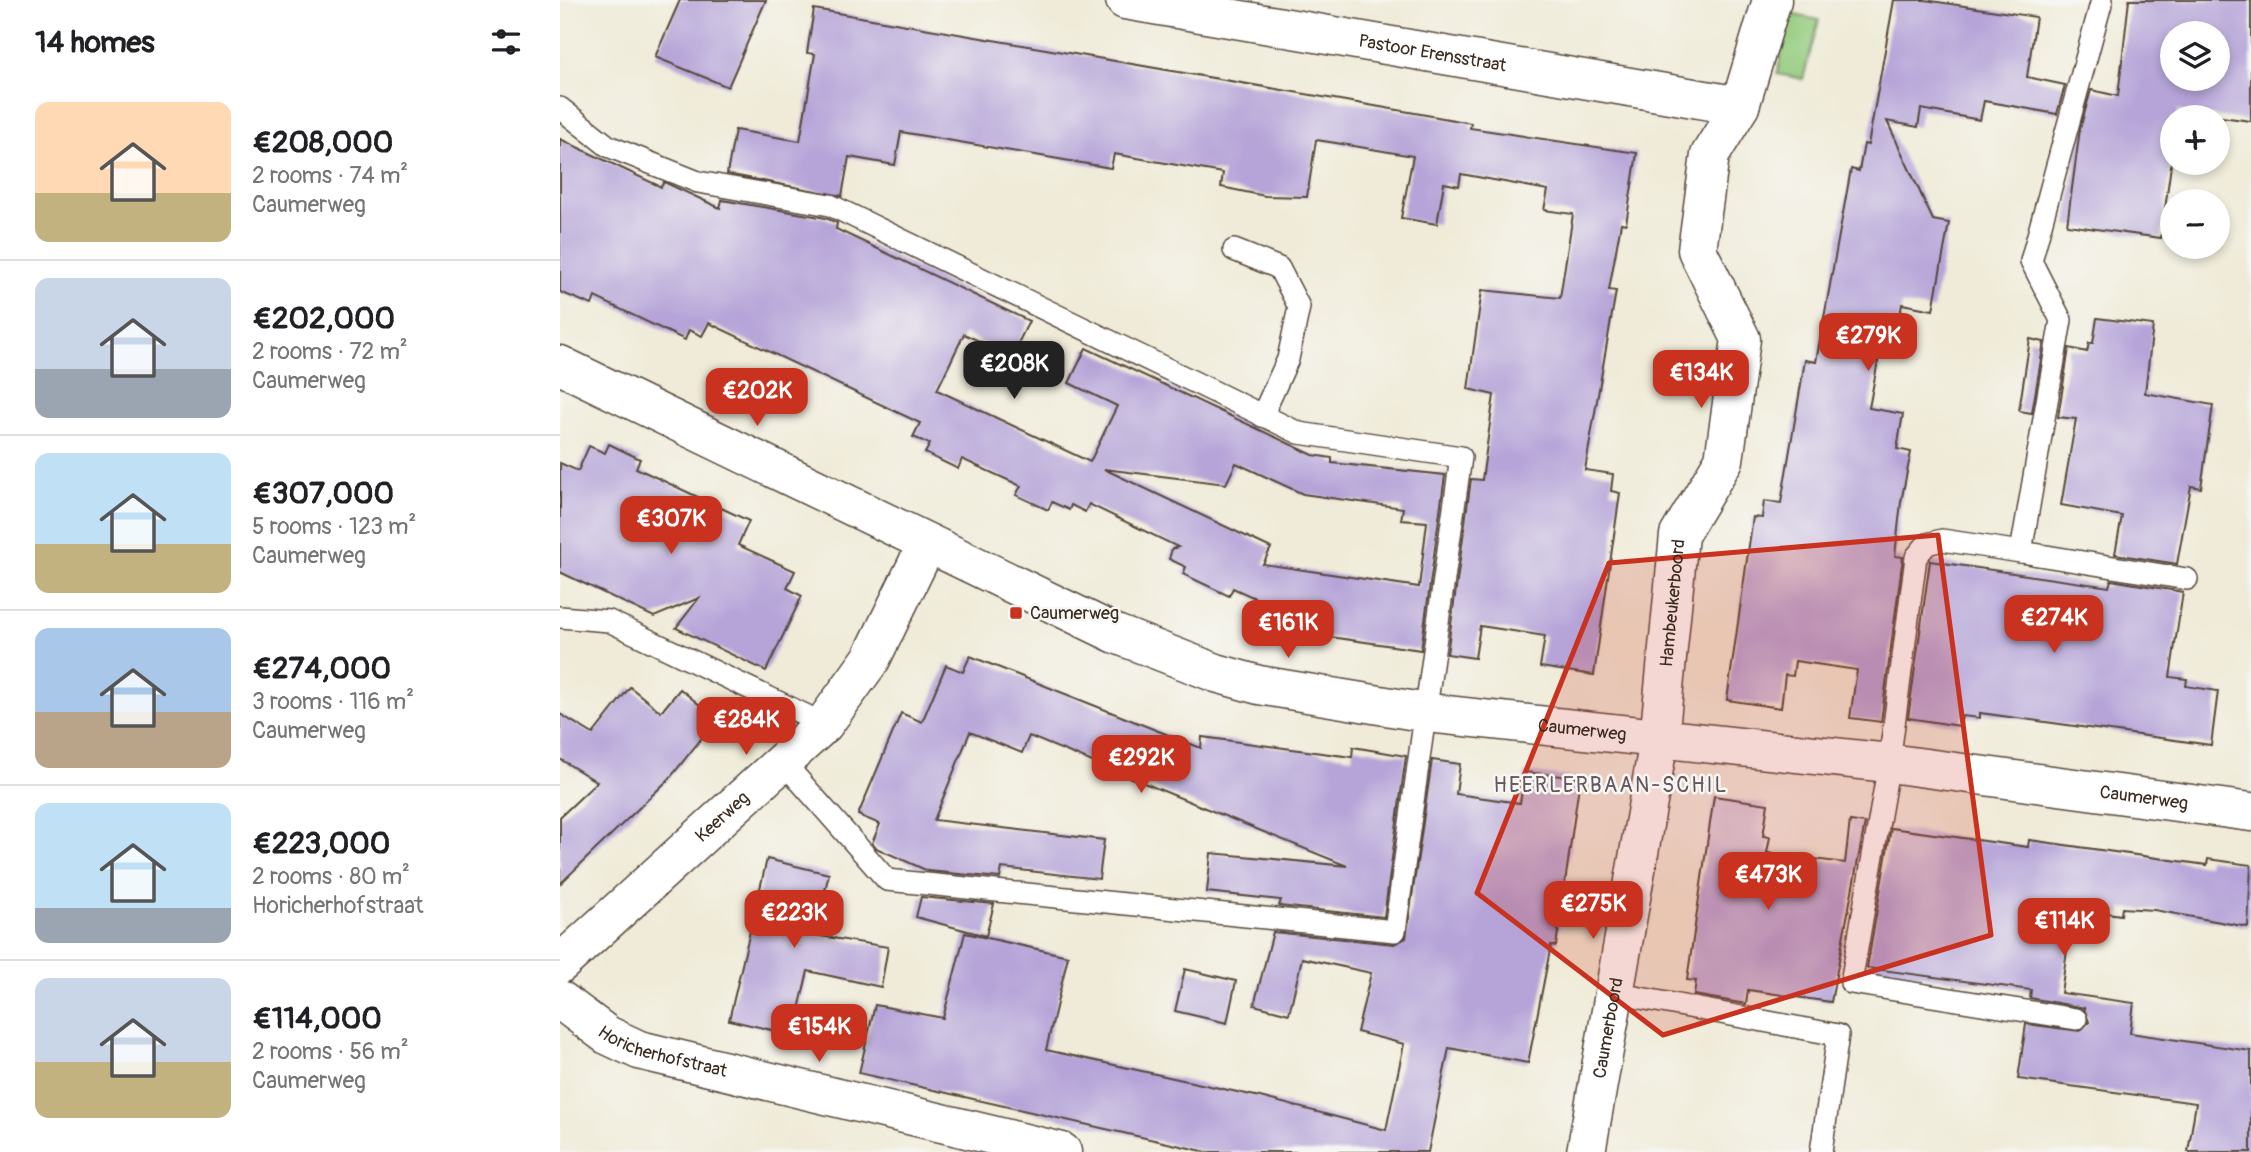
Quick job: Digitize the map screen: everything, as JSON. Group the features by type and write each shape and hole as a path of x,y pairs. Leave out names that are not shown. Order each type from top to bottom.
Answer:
{"street":[{"name":"Pastoor Erensstraat","path":"1125,0 1740,106"},
{"name":"Hambeukerboord","path":"1659,740 1679,535 1724,460 1741,340 1697,250 1710,155 1740,106 1772,0"},
{"name":"Caumerweg","path":"560,365 1116,634 1216,673 1311,695 1427,713 1889,763 2251,812"},
{"name":"Keerweg","path":"560,964 785,763 824,724 871,659 927,544"},
{"name":"Caumerboord","path":"1586,1152 1659,740"},
{"name":"Horicherhofstraat","path":"560,1000 607,1035 639,1050 1062,1152"}],"lane":[{"path":"2021,552 2061,320 2031,261 2102,0"},
{"path":"560,108 608,146 698,182 830,205 1299,433 1461,457 1395,931 887,880 785,763"},
{"path":"1234,250 1279,268 1299,307 1288,359 1262,416"},
{"path":"2076,1019 1851,983 1889,763 1916,557 1927,544 1942,540 2187,579"},
{"path":"560,617 609,621 824,724"},
{"path":"1614,993 1838,1035 1821,1152"}],"highlighted area":[{"path":"1938,535 1991,935 1663,1035 1477,893 1609,563"}],"green space":[{"path":"1790,14 1819,20 1803,79 1777,74"}],"building":[{"path":"680,0 766,0 728,87 655,57"},
{"path":"1894,0 1925,0 2036,17 2027,77 2065,85 2057,114 1984,101 1980,120 1921,109 1918,127 1887,121 1933,220 1949,223 1933,310 1902,304 1899,322 1886,319 1869,408 1903,414 1897,449 1911,452 1901,502 1895,556 1903,557 1881,722 1850,718 1857,670 1795,661 1793,676 1785,675 1781,708 1727,700 1753,517 1762,518 1764,501 1781,503 1805,360 1816,362 1851,169 1859,171 1864,144 1868,145"},
{"path":"2129,0 2251,0 2251,121 2230,118 2230,105 2160,105 2160,175 2170,175 2168,189 2160,189 2160,238 2067,225 2080,129 2091,90 2118,96"},
{"path":"814,9 1471,123 1470,128 1637,153 1626,224 1621,223 1609,290 1616,291 1585,470 1613,474 1611,491 1620,493 1594,675 1540,667 1545,636 1480,626 1475,658 1447,654 1471,479 1482,480 1494,395 1468,389 1482,290 1560,298 1573,214 1544,210 1548,190 1461,174 1459,186 1444,183 1437,224 1401,218 1413,156 1316,140 1307,197 1265,196 1221,187 1223,173 1114,154 1111,168 901,132 895,165 849,157 842,196 727,174 735,130 800,141 815,54 807,53"},
{"path":"560,139 661,187 664,182 720,208 722,200 826,218 837,223 836,229 1029,321 1012,356 964,334 937,390 1090,462 1117,406 1069,383 1086,348 1313,455 1332,458 1332,463 1445,475 1421,650 1302,633 1304,624 1289,621 1290,614 1233,588 1229,596 1183,574 1186,567 1169,559 1172,549 1178,547 1089,504 1085,512 1071,505 1069,510 1052,502 1048,510 1016,495 1021,486 962,459 958,469 925,453 930,444 913,437 920,423 709,323 702,336 689,330 685,340 595,297 592,305 560,292","holes":["1236,463 1303,494 1403,508 1401,520 1427,522 1419,587 1263,564 1271,548 1104,469 1226,484"]},
{"path":"2097,318 2153,325 2145,393 2213,405 2201,488 2191,486 2177,564 2115,554 2122,516 2061,505 2076,419 2058,417 2069,348 2087,352 2089,343 2093,343"},
{"path":"2030,339 2044,342 2032,413 2019,411"},
{"path":"609,444 640,459 636,468 749,521 738,545 795,571 787,588 802,596 766,671 676,628 699,598 654,617 560,572 560,463 578,471 589,446 605,453"},
{"path":"1930,561 2109,587 2111,580 2183,592 2170,677 2187,679 2186,686 2218,691 2211,745 1980,713 1980,718 1962,716 1960,726 1908,718"},
{"path":"970,656 1201,748 1202,737 1352,757 1353,747 1406,756 1384,917 1279,906 1281,900 1207,892 1211,853 1347,866 1029,736 1022,753 970,732 934,820 1104,840 1099,879 1002,868 1000,878 928,871 876,848 872,843 880,824 858,815 901,713 922,722 946,665 963,672"},
{"path":"630,687 661,712 680,689 717,719 669,779 560,884 560,817 597,782 560,759 560,714 593,734"},
{"path":"1432,760 1460,764 1456,794 1520,803 1525,772 1580,778 1556,946 1551,945 1528,1063 1449,1048 1428,1152 1207,1152 859,1073 875,1005 943,1018 965,933 1068,956 1046,1050 1260,1097 1386,1130 1404,1044 1357,1032 1371,973 1302,958 1289,1014 1254,1005 1273,932 1394,944 1406,938"},
{"path":"1714,796 1768,804 1763,836 1770,837 1767,853 1845,863 1850,821 1865,823 1831,1002 1748,990 1746,1004 1694,995 1696,981 1687,980"},
{"path":"1891,828 2028,847 2029,840 2207,865 2208,859 2251,865 2248,927 2154,910 2122,908 2121,915 2073,908 2061,993 2134,1003 2130,1033 2251,1051 2251,1152 2188,1152 2196,1103 2018,1079 2026,1024 2080,1031 2089,1022 2084,1008 2030,998 2031,990 1867,968"},
{"path":"767,859 829,874 814,935 888,947 881,987 808,971 793,1035 729,1020"},
{"path":"921,897 994,904 986,936 916,917"},
{"path":"1185,969 1236,981 1227,1023 1175,1011"}],"place":[{"name":"Caumerweg","path":"1016,613"}],"district":[{"name":"HEERLERBAAN-SCHIL","path":"1611,785"}]}
